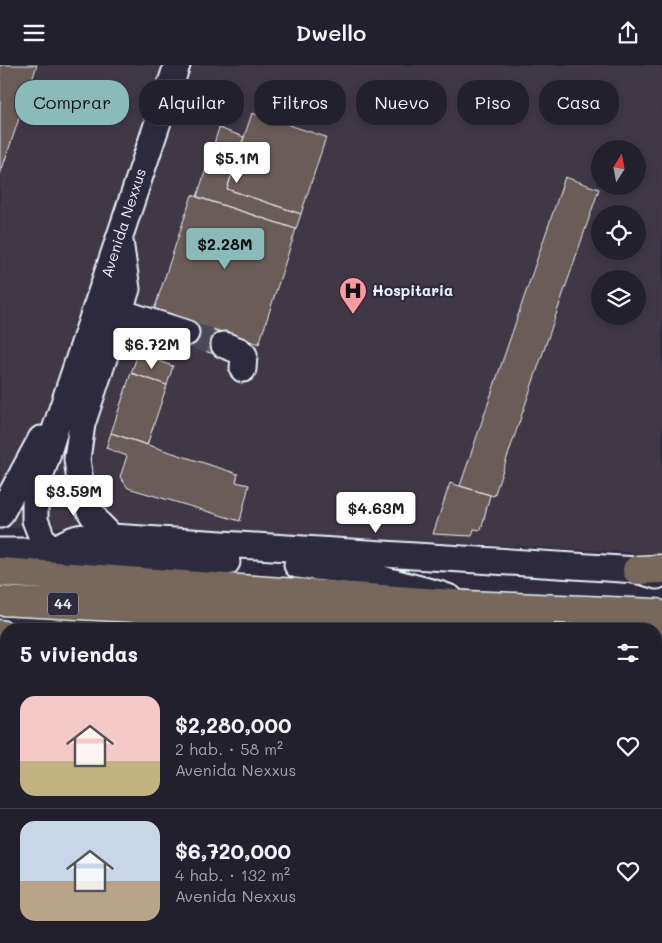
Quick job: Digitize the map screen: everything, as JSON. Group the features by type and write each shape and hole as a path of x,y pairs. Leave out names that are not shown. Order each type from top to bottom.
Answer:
{"main road":[{"path":"0,572 466,605 616,623"},
{"name":"44","path":"0,601 428,623"}],"street":[{"name":"Avenida Nexxus","path":"72,382 108,308 120,236 177,65"},
{"path":"112,537 98,523 90,511 81,489 76,459 108,308 186,333"},
{"path":"224,345 240,351 244,355 242,369"},
{"path":"0,515 72,382"},
{"path":"52,551 42,538 35,520 35,494 72,382"},
{"path":"52,551 64,543 80,537 112,537 654,572"},
{"path":"0,551 52,551 314,566 352,571 386,579 439,593 466,605"}],"shaded area":[{"path":"0,65 662,65 662,554 141,526 0,528"}],"building":[{"path":"0,65 37,65 32,80 15,80 15,125 17,125 0,175"},
{"path":"252,113 254,114 254,125 289,125 326,137 301,214 227,189"},
{"path":"219,128 244,137 227,189 301,214 296,229 197,197"},
{"path":"565,177 591,186 591,195 597,195 594,205 591,205 591,212 494,496 460,486"},
{"path":"192,195 296,229 259,344 154,310"},
{"path":"190,322 227,334 220,356 183,344"},
{"path":"138,354 173,366 167,385 131,373"},
{"path":"131,373 167,385 147,445 111,433"},
{"path":"111,433 238,474 236,482 249,485 240,521 128,488 120,477 127,456 106,448"},
{"path":"450,483 490,495 481,530 474,529 472,536 433,534"}],"tunnel":[{"path":"186,333 224,345"}],"place":[{"name":"Hospitaria","path":"353,315"}]}
